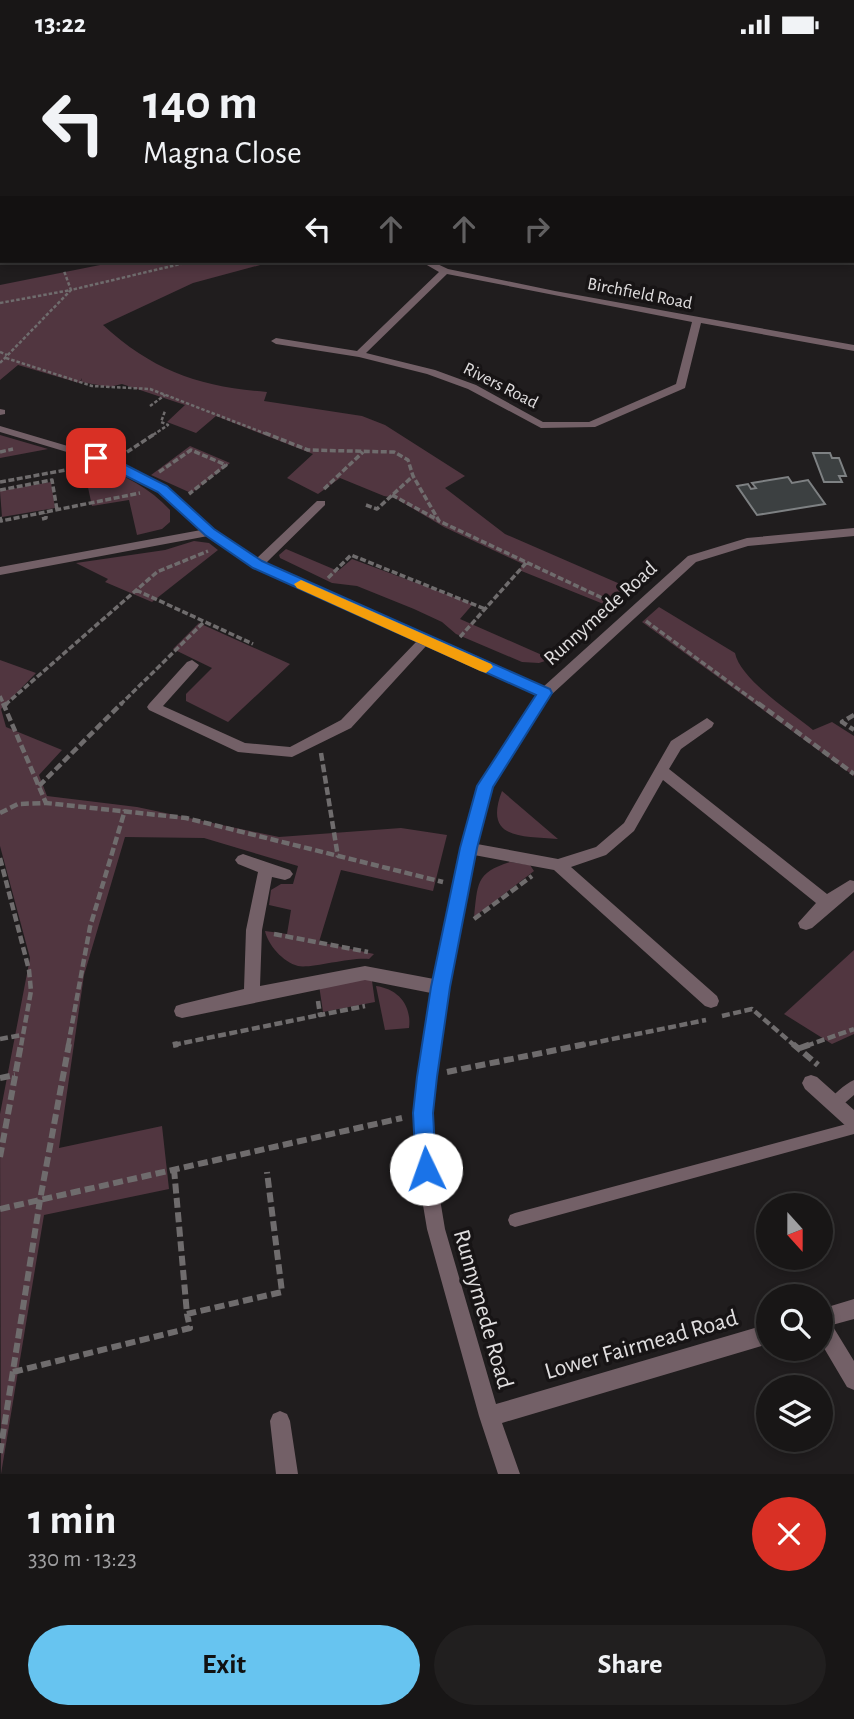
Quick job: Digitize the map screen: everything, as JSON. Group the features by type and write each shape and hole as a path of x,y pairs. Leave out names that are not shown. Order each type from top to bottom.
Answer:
{"street":[{"name":"Birchfield Road","path":"428,263 444,271 854,348"},
{"path":"359,354 444,271"},
{"name":"Rivers Road","path":"276,341 359,354 431,372 472,387 541,425 591,425 681,386 697,320"},
{"path":"0,429 111,462 152,483 210,532 258,564 424,641 545,693"},
{"path":"258,564 321,503"},
{"path":"0,571 210,532"},
{"name":"Runnymede Road","path":"509,1474 489,1416 436,1229 426,1169 423,1113 440,987 468,848 485,786 545,693 692,559 747,542 854,532"},
{"path":"192,665 154,707 243,748 292,752 346,724 424,641"},
{"path":"468,848 554,864 601,851 629,827 663,772 676,745 707,723"},
{"path":"663,772 827,903"},
{"path":"243,860 285,874"},
{"path":"554,864 711,1002"},
{"path":"252,995 254,930 266,869"},
{"path":"806,923 850,886"},
{"path":"182,1011 365,973 440,987"},
{"path":"811,1083 854,1122"},
{"path":"833,1315 854,1309"},
{"name":"Lower Fairmead Road","path":"489,1416 756,1338"},
{"path":"833,1345 854,1380"},
{"path":"280,1421 287,1474"}],"lane":[{"path":"834,1104 854,1086"},
{"path":"515,1220 854,1128"}],"path":[{"path":"0,303 71,290 185,263"},
{"path":"64,271 71,290"},
{"path":"0,363 71,290"},
{"path":"0,352 45,372 85,385 111,389 140,386 166,394 308,450 394,452 408,460 413,476 439,521"},
{"path":"150,407 166,394"},
{"path":"111,462 168,425 161,422 165,411"},
{"path":"0,517 1,521 131,497 191,450 226,465 178,503"},
{"path":"321,503 312,499 364,451"},
{"path":"0,482 75,468 96,458"},
{"path":"366,505 377,509 413,476"},
{"path":"0,490 52,481 57,511"},
{"path":"392,495 439,521 634,613 854,774"},
{"path":"42,519 46,518 46,513"},
{"path":"4,706 157,572 226,543"},
{"path":"316,591 351,555 485,609"},
{"path":"448,651 526,562"},
{"path":"135,590 253,644"},
{"path":"38,786 204,622"},
{"path":"0,696 46,803"},
{"path":"854,715 842,722 854,730"},
{"path":"319,738 338,857"},
{"path":"0,813 18,804 46,803 186,818 462,887"},
{"path":"0,1453 40,1200 90,927 125,810"},
{"path":"0,858 29,970 30,991 0,1157"},
{"path":"452,936 554,864"},
{"path":"254,930 377,954"},
{"path":"315,983 320,1015"},
{"path":"173,1045 365,1006"},
{"path":"427,1077 752,1009 825,1071 811,1083"},
{"path":"799,1048 854,1029"},
{"path":"0,1039 22,1035"},
{"path":"0,1078 15,1075"},
{"path":"0,1209 423,1113"},
{"path":"13,1372 190,1328 174,1169"},
{"path":"187,1314 282,1292 267,1172"}],"shaded area":[{"path":"110,263 268,263 193,283 103,325 140,354 179,374 220,386 267,392 264,401 362,416 385,425 465,476 445,488 505,534 627,587 606,605 519,570 523,564 444,527 395,498 340,478 318,494 287,478 313,454 216,416 196,433 167,422 185,405 122,384 109,387 81,382 82,378 79,383 18,365 0,380 0,285"},
{"path":"0,435 48,449 0,458"},
{"path":"190,446 230,463 191,493 151,475"},
{"path":"96,465 126,478 154,495 170,510 170,522 162,529 137,535 129,500 92,506 84,469"},
{"path":"51,482 55,508 2,517 0,491"},
{"path":"194,541 209,543 218,550 152,602 105,582 108,579 76,563 165,550"},
{"path":"286,549 338,571 352,559 473,604 460,619 551,659 539,663 522,662 456,634 442,622 414,609 357,586 332,583 280,558 279,555"},
{"path":"659,607 735,653 746,674 756,684 813,730 832,722 854,736 854,776 642,622"},
{"path":"199,623 290,664 228,722 186,701 186,694 212,668 173,649"},
{"path":"0,660 36,673 1,709 6,727 62,750 39,775 47,796 137,807 279,837 401,828 447,835 433,891 341,870 319,942 374,954 369,959 304,966 292,964 282,957 269,942 265,931 287,934 291,910 269,905 271,890 281,884 293,884 298,866 204,838 125,837 84,975 59,1148 162,1126 169,1189 44,1215 1,1474 0,1114 30,958 0,846"},
{"path":"502,791 558,839 519,835 502,827 497,807"},
{"path":"510,862 530,865 534,871 474,917 480,881 490,871"},
{"path":"854,950 854,1034 832,1044 784,1014"},
{"path":"362,978 372,981 375,1002 323,1012 319,985"},
{"path":"376,986 391,991 402,999 408,1012 409,1028 385,1030"}],"building":[{"path":"813,453 830,453 832,458 839,458 846,476 839,476 842,482 824,482"},
{"path":"788,477 792,483 808,480 825,504 757,515 737,486 748,484 751,489 756,488 752,483"}],"slow traffic":[{"path":"301,584 486,667"}],"route":[{"path":"96,458 111,462 162,489 210,532 258,564 424,641 545,693 485,786 468,848 440,987 427,1077 423,1113 426,1169"}]}
